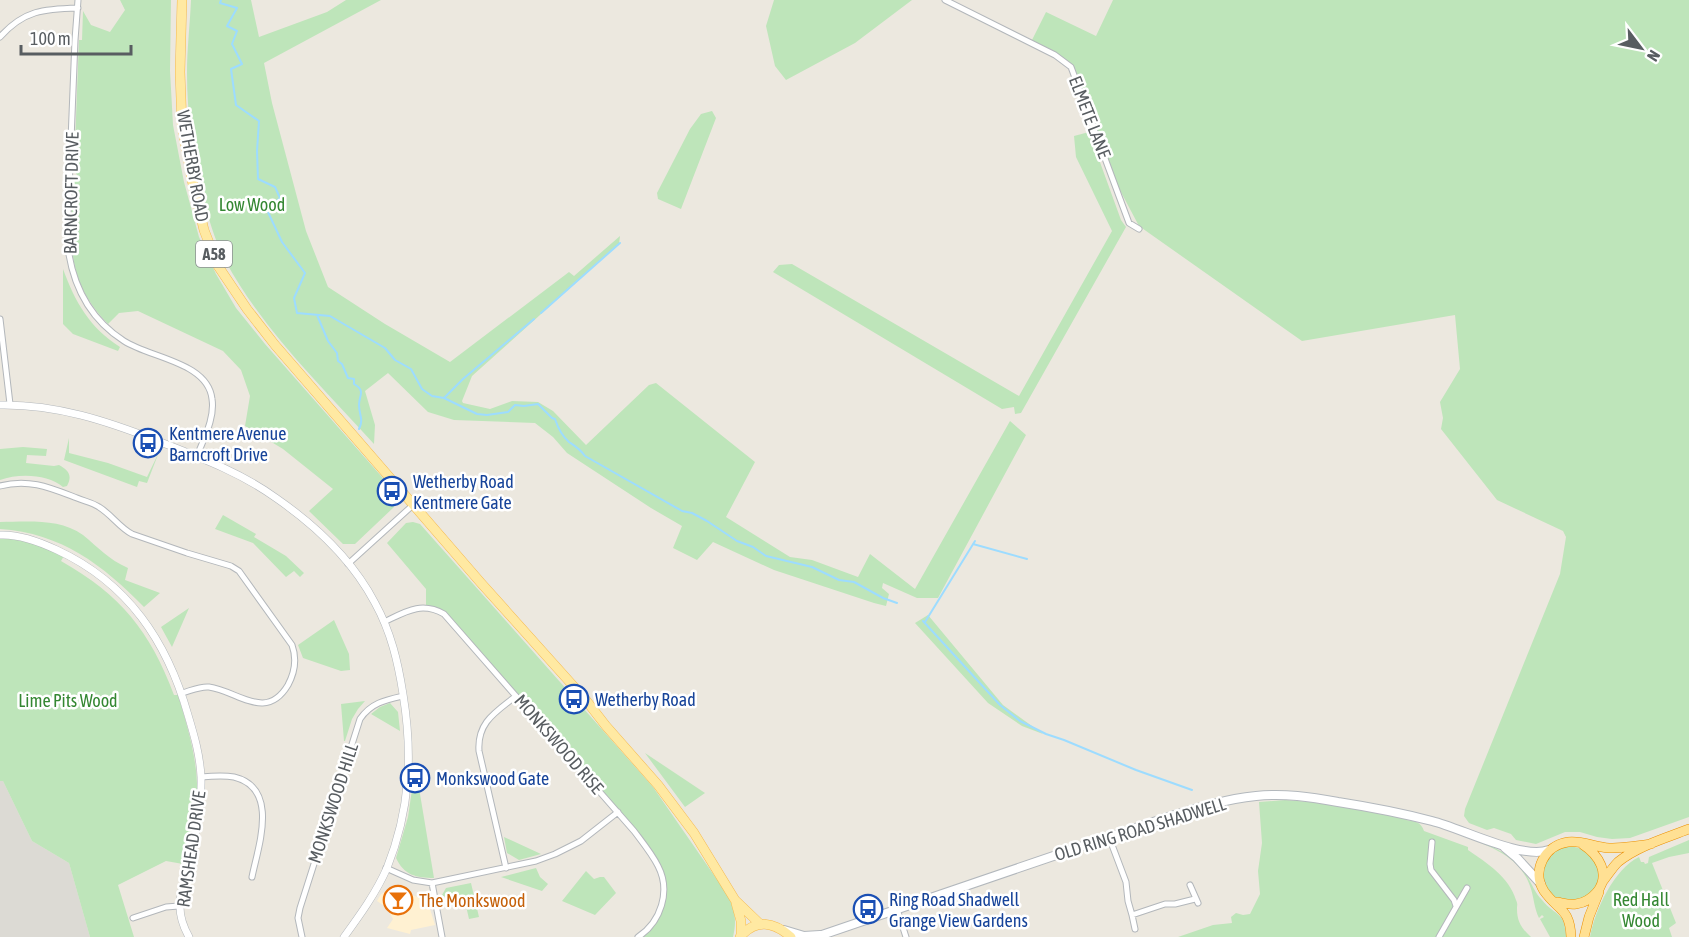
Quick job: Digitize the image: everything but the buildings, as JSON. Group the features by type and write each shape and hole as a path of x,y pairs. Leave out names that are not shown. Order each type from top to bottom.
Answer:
{"highway":[{"path":"1554,902 1569,905 1587,901 1617,863 1651,844 1689,829"},
{"path":"1570,937 1568,917 1540,884 1539,868 1544,856 1554,846 1567,842 1609,848 1651,844"},
{"path":"1579,842 1590,849 1598,859 1603,872 1584,937"}],"main road":[{"name":"WETHERBY ROAD","path":"182,0 180,72 182,125 204,230 218,266 275,345 658,785 694,833 735,900"},
{"name":"OLD RING ROAD SHADWELL","path":"787,934 818,936 1207,805 1247,797 1282,794 1394,812 1448,826 1501,845 1539,853 1550,850"},
{"name":"OLD RING ROAD SHADWELL","path":"1501,845 1517,858 1540,884"},
{"name":"A58","path":"735,900 759,923 770,925 787,934"},
{"name":"A58","path":"735,900 741,921 740,937"},
{"name":"A58","path":"740,937 750,927 759,923"}],"street":[{"name":"BARNCROFT DRIVE","path":"78,0 67,240 72,272 84,300 97,318 110,330 140,350 194,371 206,381 213,406 197,456"},
{"name":"ELMETE LANE","path":"945,0 1055,56 1071,67 1129,223 1139,229"},
{"path":"0,37 10,26 32,12 78,8"},
{"path":"0,319 10,404"},
{"path":"0,405 56,409 91,417 197,456 238,474 275,497 331,545 369,593 384,622 397,659 404,696 409,746 408,780 403,814 386,868 362,913 344,937"},
{"path":"0,486 20,483 38,484 54,489 99,507 124,530 132,534 187,554 231,566 239,571 292,645 296,656 290,681 282,693 264,703 253,703 207,686 182,693"},
{"path":"348,564 413,505"},
{"name":"RAMSHEAD DRIVE","path":"0,535 27,539 48,546 80,562 109,583 147,622 170,663 196,740 201,777 196,829 179,906 189,937"},
{"name":"MONKSWOOD RISE","path":"384,622 416,608 426,607 444,614 618,812 647,848 660,868 664,881 662,907 647,931 638,937"},
{"name":"MONKSWOOD HILL","path":"302,937 298,918 300,908 360,719 370,707 378,702 404,696"},
{"path":"506,868 478,739 481,728 488,719 516,696"},
{"path":"201,777 238,779 252,787 259,796 263,819 252,877"},
{"path":"386,868 413,880 432,883 506,868 542,859 568,848 592,834 618,812"},
{"path":"1109,837 1126,882 1135,928"},
{"path":"1432,842 1431,870 1456,906"},
{"path":"432,883 442,937"},
{"path":"1132,915 1166,904 1196,901 1190,885"},
{"path":"1438,937 1467,888"},
{"path":"133,918 166,907 179,906"},
{"path":"897,909 906,937"}],"shaded area":[{"path":"0,781 3,781 32,841 69,863 90,937 0,937"},
{"path":"391,888 424,899 435,925 411,930 410,934 387,928 393,919 387,908 377,901 381,894"}],"green space":[{"name":"Low Wood","path":"120,0 171,0 170,71 173,125 184,182 199,237 216,274 236,308 265,344 389,485 387,487 395,495 394,507 355,544 343,544 309,511 333,489 283,449 245,426 250,396 241,370 223,351 138,311 119,313 108,324 94,308 77,275 71,241 71,223 73,183 77,179 74,170 79,40 82,40 83,11 91,25 110,32 125,10"},
{"path":"191,0 251,0 259,37 327,12 346,0 381,0 264,63 272,103 306,231 328,287 450,362 569,272 574,276 620,236 619,244 472,376 463,403 490,409 512,401 538,402 553,411 586,445 649,385 656,383 755,462 726,517 790,557 812,560 858,577 870,554 915,589 1010,421 1026,435 938,598 917,598 883,583 882,588 889,594 886,606 774,570 713,542 697,560 673,548 682,526 567,453 553,437 535,423 454,420 428,412 388,373 365,391 375,425 374,444 274,333 240,285 218,245 200,184 189,121 187,55"},
{"path":"774,0 912,0 855,43 786,80 775,66 766,26"},
{"path":"1113,0 1689,0 1689,817 1630,838 1612,839 1580,832 1565,832 1536,844 1516,840 1511,834 1494,828 1487,830 1469,823 1464,816 1560,574 1566,537 1563,531 1497,500 1441,429 1443,418 1440,402 1460,369 1455,315 1302,341 1139,226 1114,179 1071,67 1055,55 1030,44 1046,12 1096,36"},
{"path":"712,111 716,118 681,209 658,199 657,193 690,129 701,114"},
{"path":"1089,132 1121,220 1126,227 1021,413 1015,414 1014,407 1002,409 773,272 779,265 792,264 1019,396 1112,231 1076,157 1074,136"},
{"path":"63,269 78,303 92,323 109,340 120,347 118,351 73,334 63,324"},
{"path":"69,438 69,453 108,463 147,477 159,452 147,483 139,481 137,487 64,460"},
{"path":"23,447 47,449 46,456 27,455 26,463 59,465 69,473 70,479 67,486 63,487 50,479 33,476 16,476 0,480 0,449"},
{"path":"223,515 256,534 254,537 286,556 304,573 300,577 294,571 286,577 253,543 215,529"},
{"path":"0,522 53,523 74,530 109,557 128,568 125,580 160,593 144,607 113,578 80,554 42,537 0,529"},
{"path":"406,523 420,524 653,787 727,894 734,915 733,937 638,937 656,919 664,881 647,848 451,621 426,607 426,589 387,543"},
{"name":"Lime Pits Wood","path":"0,535 65,554 61,561 101,587 117,601 144,633 165,672 174,695 178,695 190,737 195,766 196,809 183,864 166,861 118,885 134,937 90,937 69,863 32,841 3,781 0,781"},
{"path":"189,608 172,647 161,627"},
{"path":"928,615 1003,705 1043,734 1022,726 988,703 915,623"},
{"path":"334,620 349,654 350,670 341,671 303,658 298,645"},
{"path":"365,701 352,719 344,741 341,704"},
{"path":"390,703 398,712 400,731 371,714"},
{"path":"645,753 705,793 685,807"},
{"path":"415,769 434,878 407,872 396,858 408,817"},
{"path":"1285,800 1403,816 1406,820 1419,824 1424,831 1468,847 1468,850 1496,871 1508,884 1517,903 1519,921 1531,937 1178,937 1213,925 1232,923 1231,917 1236,913 1250,914 1260,894 1258,871 1262,843 1259,802"},
{"path":"504,837 541,854 519,860 507,853"},
{"path":"1473,840 1489,845 1510,857 1522,869 1535,891 1562,918 1566,937 1550,937 1540,919 1544,917 1542,915 1539,918 1537,914 1531,890 1521,869 1491,847"},
{"name":"Red Hall Wood","path":"1689,840 1689,853 1652,863 1676,923 1669,928 1672,937 1590,937 1596,915 1607,891 1630,863 1639,857 1641,862 1648,863 1649,857"},
{"path":"1566,846 1581,849 1593,857 1599,870 1598,885 1580,902 1556,899 1549,893 1543,878 1544,870 1552,856"},
{"path":"536,868 540,877 548,884 542,891 501,877"},
{"path":"586,871 594,879 604,877 616,893 595,915 562,901"},
{"path":"471,883 479,917 469,919 466,906 442,895 446,888"}],"waterway":[{"path":"221,0 220,3 237,8 227,26 237,31 232,44 242,64 231,69 236,105 259,121 258,179 275,187 280,198 267,210 282,242 305,273 294,298 297,313 330,316 385,348 395,360 411,369 422,389 432,396 444,398 477,414 508,412 515,405 538,404 555,419 560,432 567,440 585,456 682,511 692,513 707,521 737,541 753,547 766,556 812,567 839,580 854,582 897,603"},
{"path":"541,313 620,243"},
{"path":"317,315 328,341 337,353 338,361 342,364 348,378 354,379 354,384 361,391 359,429"},
{"path":"444,398 534,319"},
{"path":"925,622 975,541"},
{"path":"973,544 1027,559"},
{"path":"923,621 1000,705 1020,721 1046,734 1192,790"}],"place":[{"name":"Kentmere Avenue Barncroft Drive","path":"148,443"},
{"name":"Wetherby Road Kentmere Gate","path":"392,491"},
{"name":"Wetherby Road","path":"574,699"},
{"name":"Monkswood Gate","path":"415,778"},
{"name":"The Monkswood","path":"398,900"},
{"name":"Ring Road Shadwell Grange View Gardens","path":"868,909"}]}
